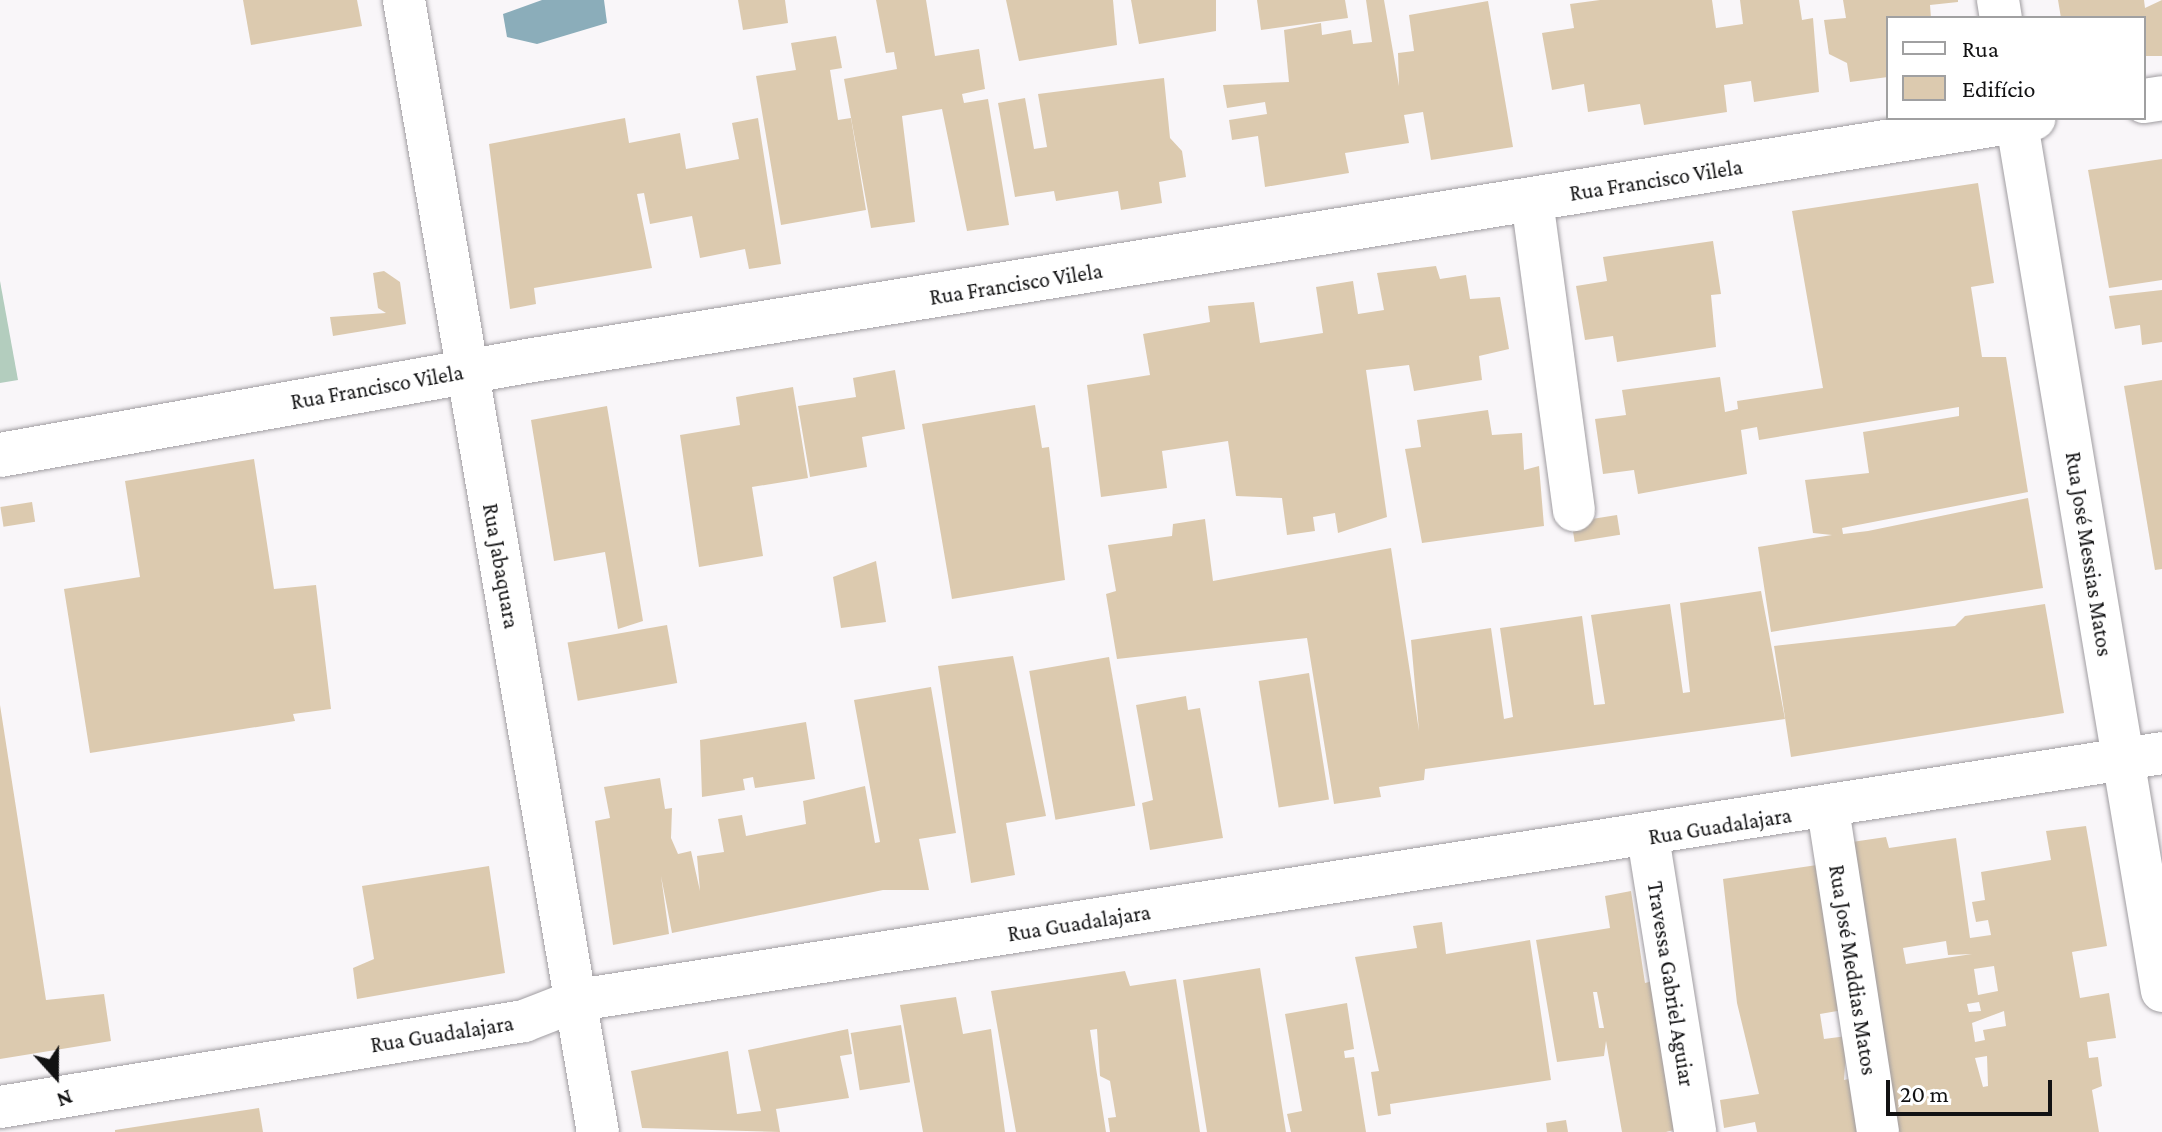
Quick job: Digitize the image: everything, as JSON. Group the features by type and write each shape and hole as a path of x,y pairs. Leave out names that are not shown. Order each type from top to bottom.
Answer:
{"street":[{"name":"Rua Jabaquara","path":"404,0 578,1000 598,1132"},
{"name":"Rua Francisco Vilela","path":"0,455 467,371 2016,120"},
{"name":"Rua José Messias Matos","path":"2022,120 2143,756 2162,991"},
{"path":"1532,200 1574,510"},
{"name":"Rua Guadalajara","path":"0,1107 524,1021 578,1000 1828,809 2143,756"},
{"name":"Rua José Meddias Matos","path":"1828,809 1878,1132"},
{"name":"Travessa Gabriel Aguiar","path":"1648,837 1695,1132"}],"green space":[{"path":"0,281 18,380 0,383"}],"water":[{"path":"542,0 604,0 607,23 537,44 507,37 503,14"}],"building":[{"path":"243,0 357,0 362,26 251,45"},
{"path":"738,0 785,0 788,23 743,30"},
{"path":"876,0 926,0 935,56 979,49 985,89 962,94 964,103 988,99 1009,225 967,231 942,109 902,116 915,222 871,228 844,79 897,69 894,52 886,53"},
{"path":"1006,0 1113,0 1117,45 1019,61"},
{"path":"1131,0 1216,0 1216,31 1139,44"},
{"path":"1257,0 1345,0 1348,18 1261,30"},
{"path":"1366,0 1384,0 1399,86 1398,53 1414,51 1409,15 1488,1 1513,147 1431,160 1423,112 1404,115 1409,143 1345,153 1349,173 1265,187 1258,136 1232,140 1229,120 1267,114 1265,102 1227,108 1223,85 1289,82 1284,30 1321,23 1322,35 1351,30 1353,44 1372,42"},
{"path":"1600,0 1712,0 1716,28 1743,24 1740,0 1799,0 1802,20 1813,18 1819,92 1754,102 1751,81 1724,85 1727,112 1644,125 1640,104 1588,112 1584,84 1552,90 1542,33 1574,28 1570,4"},
{"path":"1843,0 1958,0 1930,5 1931,16 1886,16 1886,77 1850,82 1847,63 1829,54 1824,20 1846,18"},
{"path":"2058,0 2144,0 2145,8 2162,0 2162,56 2146,56 2146,16 2061,16"},
{"path":"836,36 842,68 830,70 838,120 851,118 866,210 781,225 756,76 796,70 791,43"},
{"path":"1164,78 1170,138 1182,151 1186,177 1159,182 1162,203 1121,210 1118,191 1056,201 1054,191 1015,197 998,103 1025,98 1034,149 1047,147 1038,94"},
{"path":"625,118 629,143 680,133 686,169 739,159 732,123 758,118 781,264 749,269 745,249 700,258 692,216 650,224 644,193 637,194 652,268 534,288 536,304 510,309 489,144"},
{"path":"2162,159 2162,280 2109,288 2088,170"},
{"path":"1978,183 1994,283 1971,287 1982,357 2006,357 2028,492 1842,528 1843,534 1868,531 2028,498 2043,588 1771,632 1758,547 1832,535 1813,533 1805,480 1869,473 1863,432 1959,416 1959,407 1759,440 1757,427 1741,430 1747,474 1638,494 1634,470 1603,474 1595,419 1626,415 1622,390 1720,377 1725,412 1738,409 1737,401 1823,388 1792,211"},
{"path":"1713,241 1721,294 1711,295 1716,347 1617,362 1613,336 1585,340 1576,286 1607,281 1603,257"},
{"path":"1436,266 1440,279 1466,275 1470,299 1500,297 1509,349 1479,356 1482,380 1414,391 1409,365 1366,370 1387,517 1338,533 1335,513 1313,517 1315,531 1287,535 1282,498 1236,496 1228,441 1162,451 1167,488 1101,497 1087,385 1150,375 1143,334 1210,322 1208,306 1254,302 1260,343 1323,333 1316,287 1353,281 1358,314 1384,310 1377,273"},
{"path":"384,271 400,282 406,324 333,336 330,317 386,313 378,308 373,273"},
{"path":"2162,290 2162,342 2142,345 2140,325 2115,329 2109,296"},
{"path":"895,370 905,429 862,437 867,467 810,477 798,406 856,397 853,378"},
{"path":"2162,380 2162,569 2155,570 2124,386"},
{"path":"793,387 808,478 752,487 763,556 699,567 680,435 740,425 736,397"},
{"path":"1035,405 1042,448 1049,447 1065,580 952,599 922,424"},
{"path":"607,406 643,621 618,629 605,552 554,561 531,420"},
{"path":"1488,410 1492,435 1522,433 1524,470 1539,466 1544,526 1422,543 1405,449 1421,447 1417,420"},
{"path":"254,459 274,589 316,585 331,709 293,714 295,721 90,753 64,589 140,577 125,481"},
{"path":"32,502 35,522 4,527 0,507"},
{"path":"1617,515 1620,535 1575,542 1572,522"},
{"path":"1205,519 1213,581 1391,548 1419,731 1411,640 1491,628 1504,719 1513,717 1500,628 1582,616 1594,705 1605,704 1591,615 1670,604 1683,693 1690,692 1680,603 1761,591 1785,719 1425,769 1424,780 1379,787 1381,797 1334,804 1307,638 1117,659 1106,594 1116,591 1108,545 1172,536 1173,524"},
{"path":"876,561 886,622 841,628 833,577"},
{"path":"2045,604 2064,713 1791,757 1774,646 1955,626 1965,616"},
{"path":"667,625 677,683 578,701 568,643"},
{"path":"1013,656 1046,816 1006,823 1015,875 971,883 938,666"},
{"path":"1109,657 1135,806 1055,820 1029,671"},
{"path":"1309,673 1329,799 1279,807 1259,681"},
{"path":"931,687 956,833 919,839 929,890 883,890 672,933 661,876 669,934 613,945 595,821 610,818 604,787 660,778 665,809 672,808 671,838 678,854 691,851 700,891 697,856 724,852 718,819 742,815 746,836 806,824 803,801 865,786 875,843 880,842 854,700"},
{"path":"1186,696 1188,710 1200,708 1223,838 1150,850 1142,803 1153,800 1136,705"},
{"path":"0,705 46,1000 104,994 111,1041 0,1059"},
{"path":"806,722 815,779 755,788 753,777 743,779 745,790 702,797 700,740"},
{"path":"2086,826 2107,946 2072,952 2080,998 2109,993 2116,1038 2087,1042 2089,1058 2098,1057 2102,1086 2092,1090 2099,1132 1897,1132 1852,842 1886,837 1889,848 1956,838 1970,938 1991,935 1988,920 1976,922 1972,902 1985,900 1981,872 2051,860 2046,831","holes":["1946,941 1948,955 1972,954 1906,964 1903,948","1994,966 1998,991 1978,995 1974,969","1979,1002 1981,1011 1969,1012 1967,1004","2004,1011 2006,1026 1983,1030 1985,1040 1975,1042 1972,1023","1987,1056 1988,1086 1983,1087 1975,1058"]},
{"path":"1817,865 1843,1010 1820,1014 1824,1039 1847,1036 1844,1080 1853,1078 1861,1132 1757,1132 1755,1122 1724,1128 1720,1100 1759,1094 1737,1003 1723,879"},
{"path":"489,866 505,973 357,999 353,968 374,959 362,886"},
{"path":"1631,891 1645,983 1653,981 1674,1130 1622,1132 1606,1041 1604,1056 1557,1062 1536,940 1610,928 1605,896","holes":["1593,992 1597,992 1604,1028 1599,1028"]},
{"path":"1442,922 1446,954 1530,940 1551,1080 1390,1104 1391,1114 1378,1116 1371,1072 1379,1071 1355,957 1417,948 1413,926"},
{"path":"1260,968 1286,1132 1207,1132 1183,980"},
{"path":"1125,971 1130,986 1176,979 1200,1132 1110,1132 1108,1118 1116,1117 1110,1081 1100,1076 1097,1029 1090,1030 1106,1132 1016,1132 991,991"},
{"path":"956,997 963,1034 991,1029 1005,1132 923,1132 900,1005"},
{"path":"1347,1003 1354,1049 1344,1051 1345,1058 1354,1057 1366,1132 1291,1132 1287,1114 1302,1111 1285,1014"},
{"path":"901,1025 910,1082 860,1090 851,1033"},
{"path":"848,1029 852,1054 840,1056 849,1098 776,1109 780,1132 642,1128 631,1071 728,1051 737,1114 761,1111 748,1050"},
{"path":"259,1108 263,1132 115,1132 115,1130"},
{"path":"1566,1120 1568,1132 1547,1132 1546,1123"}]}
